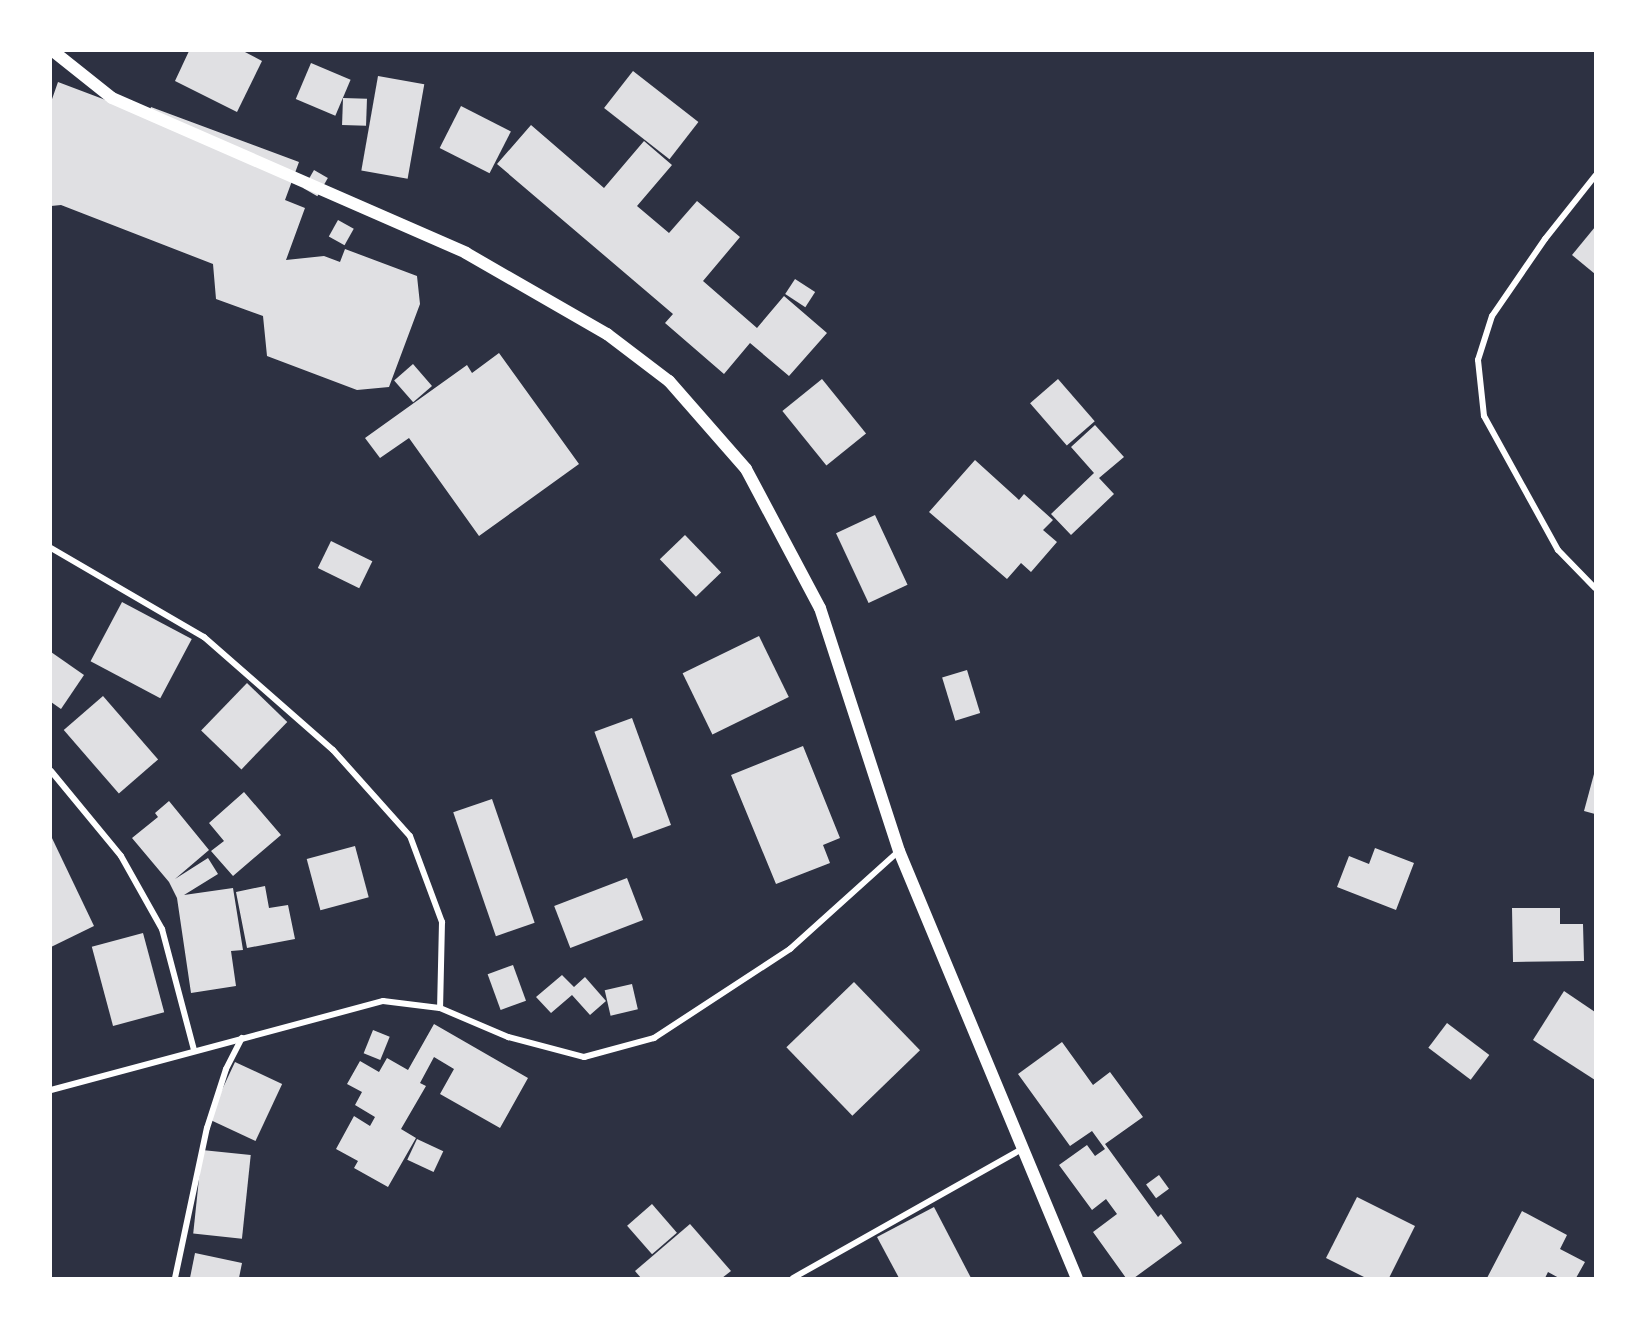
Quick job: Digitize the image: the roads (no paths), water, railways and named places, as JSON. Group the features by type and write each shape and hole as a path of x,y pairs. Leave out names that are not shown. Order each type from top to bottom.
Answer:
{"main road":[{"path":"53,51 112,98 466,253 607,334 669,381 746,469 820,608 899,851 1077,1278"}],"street":[{"path":"1595,177 1545,239 1492,316 1478,360 1484,416 1558,550 1595,588"},
{"path":"51,548 204,637 333,750 410,836 442,922 440,1008"},
{"path":"51,771 121,856 162,929 194,1050"},
{"path":"51,1090 383,1001 440,1008 508,1037 584,1057 654,1038 790,949 899,851"},
{"path":"175,1278 207,1128 226,1069 242,1038"},
{"path":"793,1278 1024,1148"}]}
